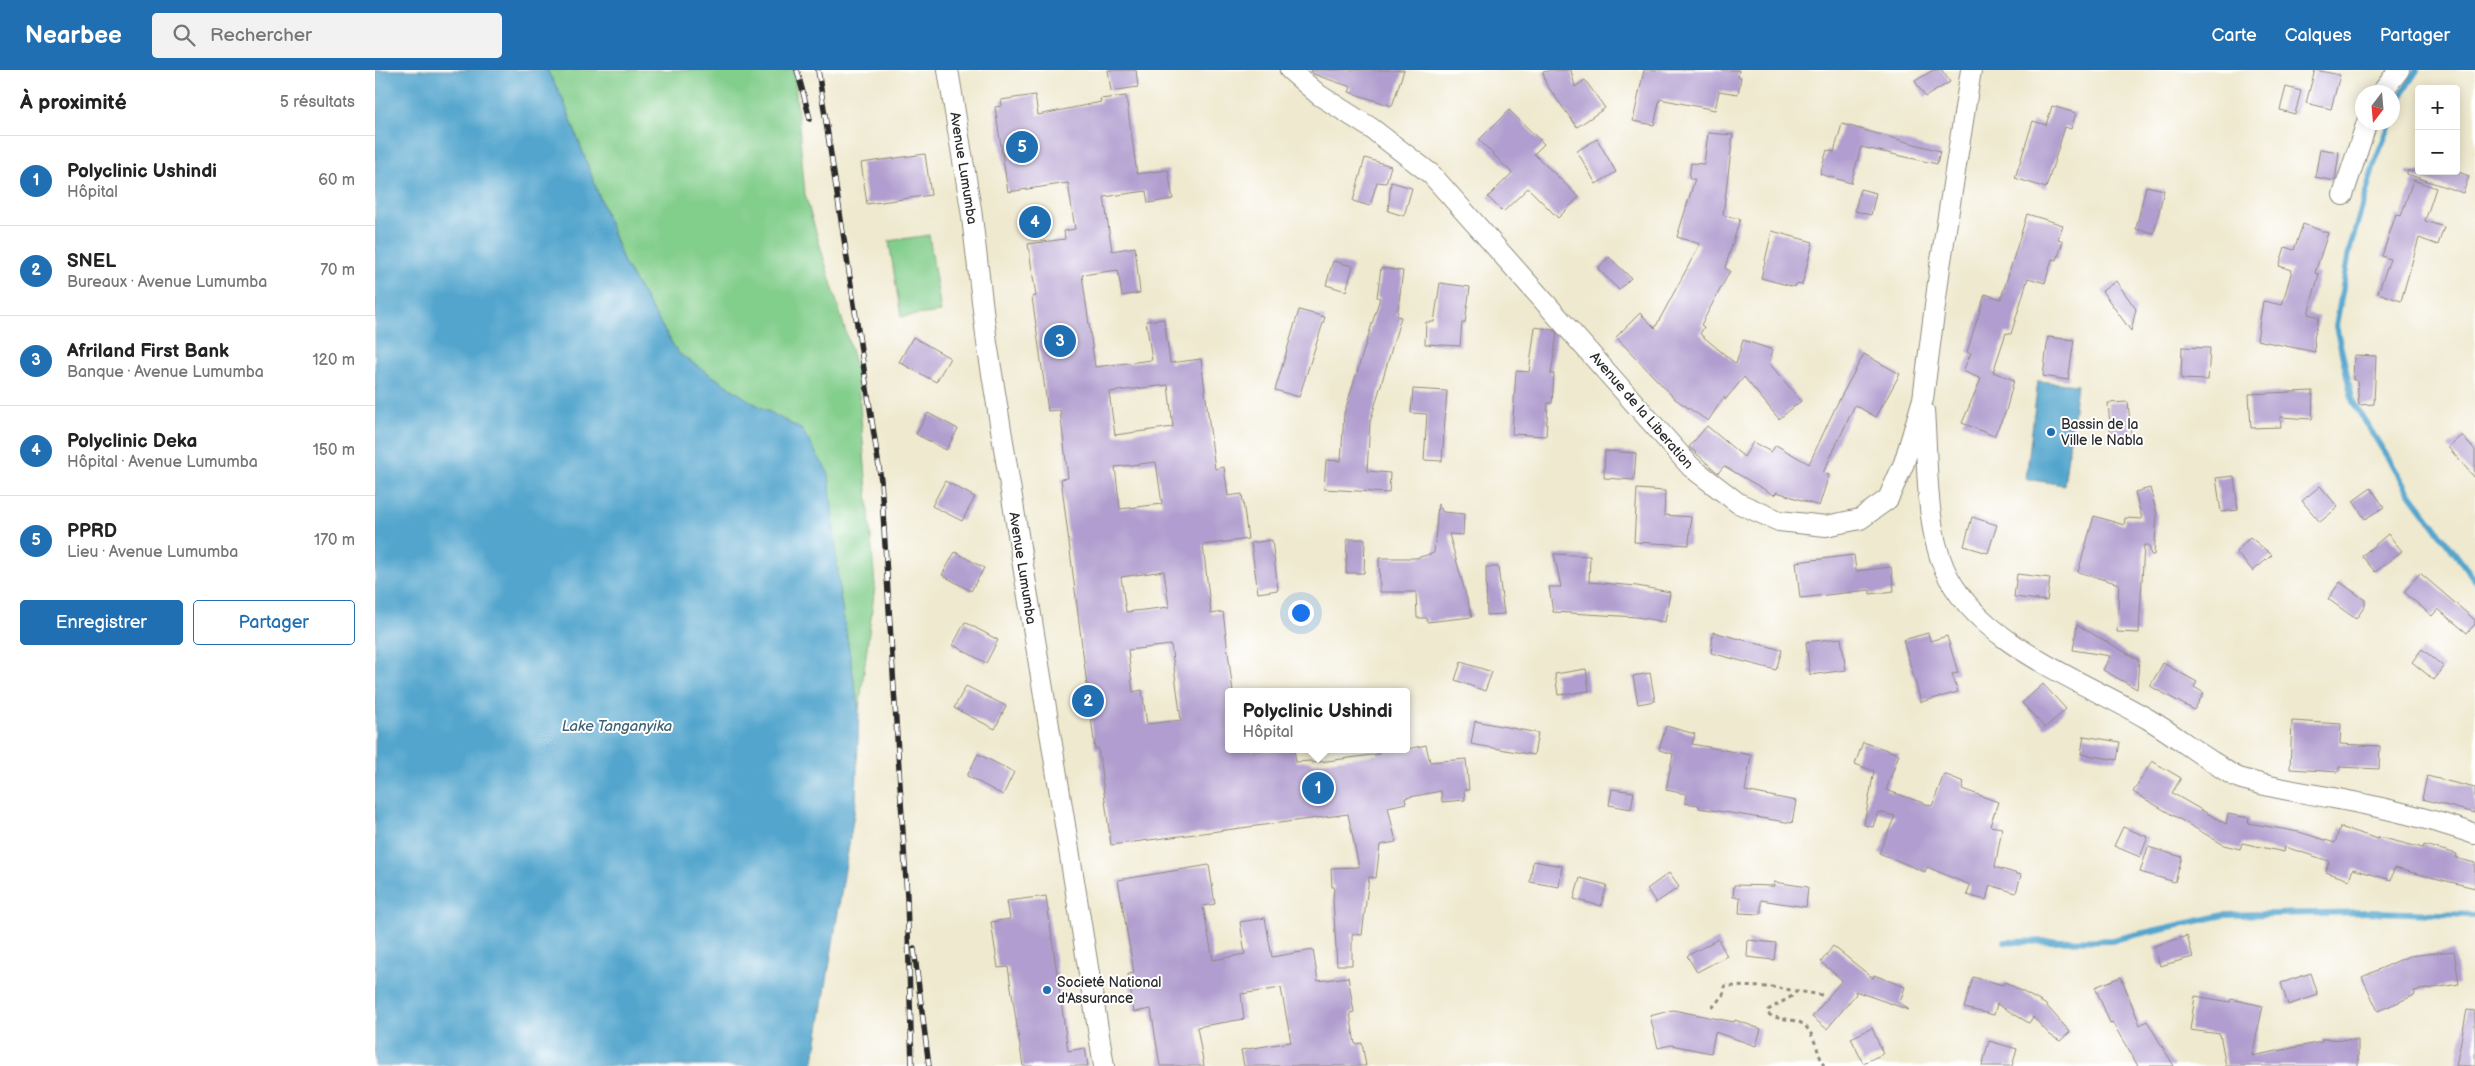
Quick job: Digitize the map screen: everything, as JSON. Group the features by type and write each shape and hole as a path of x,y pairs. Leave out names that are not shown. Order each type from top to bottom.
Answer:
{"street":[{"name":"Avenue Lumumba","path":"948,70 971,209 991,372 1104,1066"},
{"name":"Avenue de la Liberation","path":"1290,70 1319,95 1371,128 1431,174 1691,467 1738,503 1779,520 1826,526 1860,519 1888,499 1903,463 1923,399 1940,267 1971,70"},
{"path":"2388,85 2399,70"},
{"path":"2343,195 2364,130"},
{"path":"1923,399 1930,501 1944,568 1961,595 1985,621 2018,648 2092,691 2148,719 2236,777 2277,789 2427,817 2475,834"}],"path":[{"path":"1712,1008 1723,995 1725,986 1741,985 1797,990 1822,995"},
{"path":"1797,990 1794,994 1768,1010 1767,1014 1783,1020 1798,1022 1807,1027 1824,1066"}],"green space":[{"path":"547,70 794,70 805,195 857,370 875,586 859,710 840,595 802,430 750,401 678,353 624,263 563,99"},
{"path":"929,235 941,312 901,317 889,241"}],"water":[{"name":"Lake Tanganyika","path":"375,70 547,70 563,99 624,263 678,353 750,401 802,430 829,474 840,595 859,710 856,802 813,1066 375,1066"},
{"name":"Bassin de la Ville le Nabla","path":"2038,381 2077,385 2064,485 2026,479"}],"building":[{"path":"1108,70 1136,70 1138,87 1111,91"},
{"path":"1311,70 1404,70 1392,106 1349,92 1351,87 1313,74"},
{"path":"1571,70 1575,87 1585,80 1605,108 1577,127 1546,84 1543,72"},
{"path":"1644,70 1739,70 1738,77 1741,77 1738,94 1719,91 1715,110 1660,99 1654,125 1633,121"},
{"path":"1933,70 1942,70 1950,82 1925,97 1915,81"},
{"path":"2315,70 2340,75 2331,109 2306,103"},
{"path":"2286,87 2301,91 2295,114 2280,110"},
{"path":"1035,95 1038,115 1101,102 1100,99 1126,96 1137,174 1168,170 1173,199 1148,203 1146,191 1104,197 1112,251 1135,247 1140,293 1122,296 1118,270 1082,275 1095,367 1152,360 1146,321 1164,319 1170,363 1201,359 1215,469 1224,467 1228,496 1242,494 1248,539 1203,545 1211,614 1223,612 1232,688 1225,688 1225,753 1295,753 1296,762 1311,761 1312,763 1379,753 1410,753 1410,749 1426,745 1430,762 1466,759 1469,790 1464,790 1465,800 1442,802 1441,791 1405,798 1406,803 1388,807 1396,842 1380,845 1376,878 1369,877 1362,935 1352,934 1352,965 1337,965 1334,887 1332,887 1331,868 1359,867 1348,814 1111,845 1098,748 1095,749 1061,479 1068,478 1060,410 1048,411 1032,297 1036,296 1028,244 1065,239 1064,231 1075,229 1068,183 1008,192 995,107 1002,106 1001,100","holes":["1168,385 1173,427 1115,435 1109,392","1156,462 1162,504 1120,509 1115,467","1164,571 1169,607 1126,612 1121,577","1171,645 1181,720 1147,724 1142,690 1133,692 1128,650"]},
{"path":"2052,106 2076,113 2071,129 2065,127 2046,188 2015,178 2033,121 2046,125"},
{"path":"1509,110 1544,144 1534,154 1579,197 1558,218 1528,188 1503,212 1488,197 1512,173 1479,140"},
{"path":"1842,124 1940,151 1937,164 1861,147 1851,183 1820,174 1827,150 1834,152"},
{"path":"1708,133 1733,135 1723,215 1740,219 1725,268 1730,271 1701,325 1704,327 1700,334 1736,364 1743,340 1773,350 1769,363 1801,401 1779,419 1744,377 1725,400 1724,397 1708,421 1675,399 1616,337 1640,313 1655,328 1700,244 1677,237 1695,179 1689,179 1691,163 1704,164"},
{"path":"1597,139 1616,172 1596,184 1577,151"},
{"path":"2320,149 2339,152 2335,181 2315,177"},
{"path":"925,154 931,195 867,204 861,163"},
{"path":"1365,158 1391,166 1386,183 1377,182 1370,206 1353,201"},
{"path":"2407,171 2415,171 2415,175 2460,175 2460,173 2469,176 2463,193 2407,174"},
{"path":"2413,180 2436,188 2425,221 2444,227 2438,245 2419,238 2401,301 2378,293 2390,259 2382,256 2396,214 2401,216"},
{"path":"1391,182 1412,188 1404,216 1388,211"},
{"path":"2146,186 2164,190 2154,233 2136,229"},
{"path":"1860,189 1876,193 1871,215 1855,211"},
{"path":"2027,214 2063,225 2058,239 2063,241 2057,260 2052,259 2045,283 2028,278 2011,334 2006,333 1993,372 2014,380 2006,411 1994,436 1962,423 1981,379 1963,371 1971,353 1967,352 1985,294 2001,299"},
{"path":"2303,224 2328,233 2315,273 2319,274 2308,314 2319,317 2314,338 2315,352 2257,340 2263,301 2282,305 2292,270 2279,266 2285,247 2294,250"},
{"path":"1772,231 1813,242 1802,285 1796,284 1795,287 1761,278"},
{"path":"1609,257 1631,278 1619,290 1598,269"},
{"path":"1333,261 1353,266 1346,291 1326,285"},
{"path":"1381,268 1403,271 1397,316 1401,317 1370,422 1367,471 1390,473 1389,493 1324,489 1326,460 1341,461 1344,414 1380,298 1377,297"},
{"path":"2116,281 2136,309 2131,331 2102,291"},
{"path":"1440,283 1470,287 1465,323 1462,323 1460,346 1425,344 1426,322 1434,322"},
{"path":"1299,310 1325,317 1299,397 1275,390"},
{"path":"1535,327 1554,330 1557,334 1551,374 1554,374 1552,403 1548,403 1546,436 1512,434 1516,371 1529,372"},
{"path":"913,337 950,358 936,382 899,362"},
{"path":"2048,337 2074,340 2068,380 2043,376"},
{"path":"2182,347 2210,348 2208,380 2181,379"},
{"path":"1864,354 1900,374 1876,417 1855,405 1823,473 1829,475 1819,506 1777,492 1774,495 1724,466 1718,473 1689,447 1707,426 1744,457 1753,442 1771,452 1776,445 1809,464 1837,404"},
{"path":"2354,355 2376,356 2374,404 2359,405 2357,380 2353,380"},
{"path":"1413,389 1447,391 1442,461 1424,460 1427,414 1411,413"},
{"path":"2313,391 2312,419 2280,417 2281,427 2251,428 2249,394"},
{"path":"2128,402 2131,435 2111,437 2108,403"},
{"path":"928,413 958,429 946,450 916,434"},
{"path":"2462,435 2475,450 2475,478 2448,447"},
{"path":"1605,451 1636,453 1634,480 1604,478"},
{"path":"2234,476 2238,510 2221,512 2216,478"},
{"path":"945,481 975,497 962,521 932,506"},
{"path":"2320,486 2338,507 2320,522 2302,501"},
{"path":"2150,488 2157,514 2154,555 2151,555 2149,545 2144,545 2139,633 2117,632 2119,584 2078,572 2094,516 2124,525 2125,518 2142,519 2135,492"},
{"path":"2371,488 2384,507 2365,519 2353,501"},
{"path":"1637,489 1665,491 1664,515 1691,517 1689,545 1634,542"},
{"path":"1438,504 1443,512 1464,514 1463,535 1449,534 1472,617 1427,622 1427,618 1417,618 1416,592 1380,592 1379,558 1416,558 1434,553"},
{"path":"1972,517 1997,525 1988,553 1964,546"},
{"path":"2388,534 2402,551 2375,572 2362,556"},
{"path":"2250,537 2272,555 2253,571 2236,552"},
{"path":"1347,539 1365,539 1364,573 1346,573"},
{"path":"1272,540 1278,590 1258,593 1251,543"},
{"path":"955,552 984,568 971,591 942,575"},
{"path":"1554,554 1590,556 1589,582 1637,586 1670,592 1665,622 1637,617 1553,612 1549,587 1561,587"},
{"path":"1854,555 1856,571 1891,567 1894,591 1870,594 1870,590 1800,598 1796,562"},
{"path":"1486,567 1498,567 1504,614 1487,615"},
{"path":"2420,573 2475,620 2475,624 2467,633 2438,609 2432,616 2404,592"},
{"path":"2017,574 2050,578 2047,601 2014,597"},
{"path":"2340,582 2365,600 2365,606 2356,619 2328,599"},
{"path":"965,622 998,640 986,663 953,645"},
{"path":"2077,625 2139,660 2137,689 2103,670 2110,656 2073,650"},
{"path":"1713,632 1782,650 1776,670 1711,653"},
{"path":"1928,633 1930,641 1947,636 1958,673 1952,674 1958,692 1921,702 1903,640"},
{"path":"1841,638 1846,670 1810,675 1806,642"},
{"path":"2422,649 2444,667 2434,680 2412,662"},
{"path":"1461,662 1492,672 1485,691 1455,680"},
{"path":"2163,663 2197,682 2194,687 2204,693 2194,710 2150,686"},
{"path":"1586,669 1589,691 1558,695 1555,674"},
{"path":"1650,673 1655,701 1638,704 1633,676"},
{"path":"2043,684 2066,709 2045,728 2022,703"},
{"path":"966,686 1006,706 995,729 954,708"},
{"path":"1475,721 1538,733 1534,755 1471,744"},
{"path":"2292,721 2341,724 2340,744 2380,746 2379,769 2339,767 2339,772 2290,769"},
{"path":"1666,726 1695,734 1692,744 1751,755 1745,791 1796,801 1792,823 1699,808 1699,805 1685,803 1686,794 1666,790 1673,754 1659,750"},
{"path":"2084,736 2120,742 2117,760 2081,754"},
{"path":"1863,742 1899,754 1886,790 1932,806 1944,774 1964,782 1962,789 1998,802 1990,826 2002,828 1995,867 2021,875 2016,893 1990,885 1986,900 1967,895 1970,885 1927,867 1925,872 1879,853 1895,816 1878,812 1873,827 1864,825 1874,771 1855,764"},
{"path":"978,754 1014,772 1003,795 967,776"},
{"path":"2152,761 2181,778 2172,793 2226,824 2228,814 2249,818 2248,823 2299,832 2335,843 2340,827 2378,839 2379,837 2423,848 2424,845 2457,854 2456,858 2475,863 2475,888 2394,868 2391,880 2353,869 2349,880 2326,872 2329,861 2285,847 2284,852 2242,843 2240,849 2224,845 2133,792"},
{"path":"2427,776 2475,788 2475,813 2422,799"},
{"path":"1612,789 1634,792 1631,809 1609,805"},
{"path":"2123,827 2148,837 2140,857 2114,846"},
{"path":"2148,847 2182,857 2175,882 2140,872"},
{"path":"1533,861 1562,866 1559,887 1530,882"},
{"path":"1209,865 1215,904 1203,906 1213,960 1245,954 1240,922 1265,918 1272,957 1313,950 1318,981 1348,977 1354,1012 1350,1013 1355,1044 1362,1043 1366,1066 1244,1066 1241,1050 1291,1042 1281,988 1241,994 1244,1019 1197,1027 1204,1066 1160,1066 1151,1009 1134,1012 1128,974 1134,973 1118,880"},
{"path":"1669,873 1679,887 1656,903 1647,889"},
{"path":"1580,878 1607,885 1601,906 1574,899"},
{"path":"1774,882 1808,887 1806,907 1761,900 1761,914 1739,913 1740,897 1733,897 1734,885 1774,886"},
{"path":"1046,896 1068,1051 1085,1048 1088,1066 1023,1066 1008,967 998,968 991,922 1010,919 1007,901"},
{"path":"2187,936 2193,957 2160,966 2154,946"},
{"path":"1718,939 1727,956 1697,972 1687,956"},
{"path":"1748,940 1776,943 1774,960 1747,957"},
{"path":"1833,946 1873,978 1874,975 1905,987 1900,1002 1909,1010 1855,991 1856,994 1827,1029 1812,1017 1842,980 1821,962"},
{"path":"2454,951 2459,984 2414,991 2415,995 2378,1011 2362,977 2409,956"},
{"path":"2311,973 2318,995 2288,1005 2281,983"},
{"path":"1973,977 2003,985 2005,982 2045,1004 2070,1032 2060,1041 2050,1035 2033,1017 2029,1023 1997,1004 1994,1015 1964,1008"},
{"path":"2121,977 2140,1025 2147,1021 2174,1066 2138,1066 2112,1022 2110,1023 2095,987"},
{"path":"2195,996 2230,1002 2231,999 2263,1006 2252,1056 2322,1042 2322,1039 2358,1040 2358,1066 2226,1066 2220,1034 2190,1030"},
{"path":"1673,1010 1734,1022 1735,1020 1761,1029 1756,1046 1715,1032 1711,1053 1671,1045 1658,1048 1650,1016"},
{"path":"2467,1010 2475,1011 2475,1066 2456,1066"},
{"path":"1872,1028 1883,1054 1863,1063 1851,1038"},
{"path":"1989,1041 2017,1049 2012,1066 1982,1066"}],"waterway":[{"path":"2400,101 2404,90 2417,70"},
{"path":"2388,130 2375,161 2349,252 2336,326 2353,402 2411,495 2475,580"},
{"path":"2005,942 2112,940 2224,915 2371,912 2475,915"}],"railway":[{"path":"797,70 810,119"},
{"path":"818,70 881,480 907,897 912,1066"},
{"path":"914,949 929,1066"}],"place":[{"name":"PPRD","path":"1022,147"},
{"name":"Polyclinic Deka","path":"1035,222"},
{"name":"Afriland First Bank","path":"1060,341"},
{"name":"Bassin de la Ville le Nabla","path":"2051,432"},
{"name":"SNEL","path":"1088,701"},
{"name":"Polyclinic Ushindi","path":"1318,788"},
{"name":"Societé National d'Assurance","path":"1047,990"}]}
